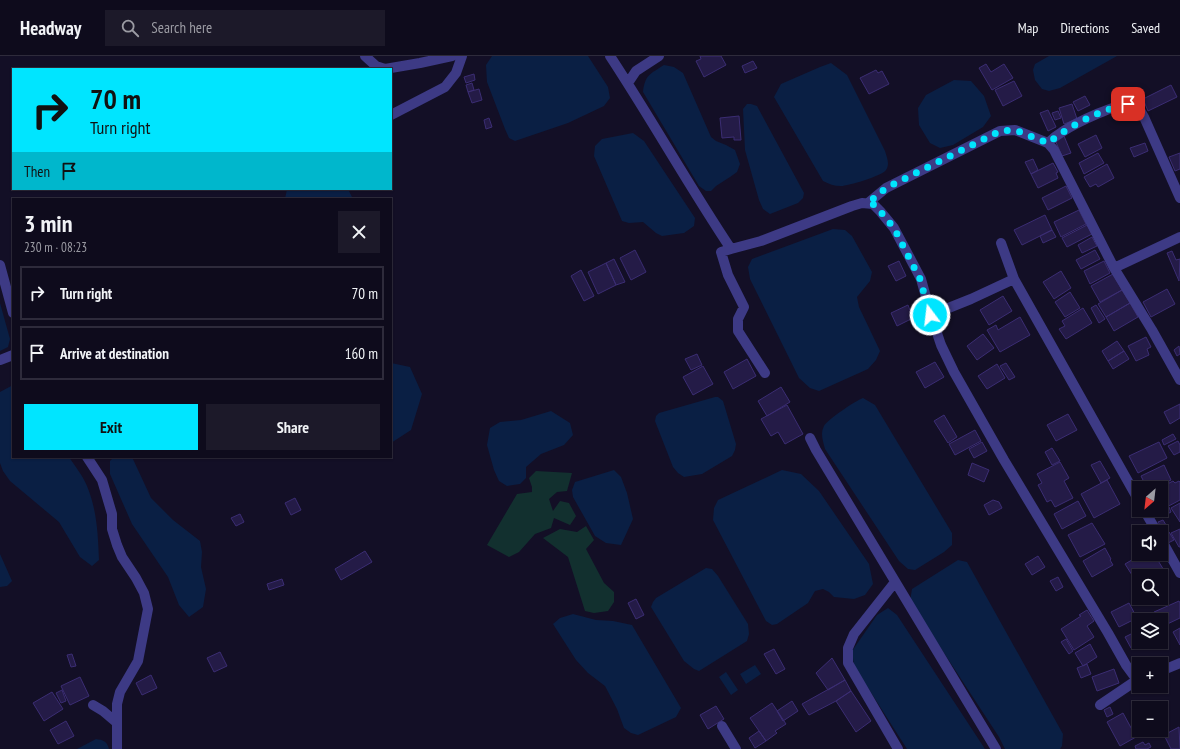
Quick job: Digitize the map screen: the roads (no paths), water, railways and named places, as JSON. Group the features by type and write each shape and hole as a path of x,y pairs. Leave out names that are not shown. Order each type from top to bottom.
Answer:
{"street":[{"path":"365,56 376,66 382,68"},
{"path":"391,68 452,56"},
{"path":"392,114 445,88 456,73 462,56"},
{"path":"610,56 628,83 702,206 731,249"},
{"path":"628,83 636,71 658,56"},
{"path":"1048,143 1062,132 1086,119 1115,107 1128,104 1134,105 1139,109 1144,117 1180,198"},
{"path":"868,203 886,188 1000,131 1015,130 1048,143 1054,150 1114,268 1152,330 1180,380"},
{"path":"765,373 738,331 738,319 744,307 728,275 720,252 761,241 862,202 873,204 894,228 920,279 930,315 941,345 954,372 1000,453 1126,665 1132,672"},
{"path":"1114,268 1180,237"},
{"path":"1001,243 1014,279 1132,488"},
{"path":"0,265 12,309"},
{"path":"930,315 1014,279"},
{"path":"0,360 12,355"},
{"path":"810,438 996,749"},
{"path":"88,458 102,480 112,514 112,529 117,545 122,557 144,593 148,609 138,661 120,692 117,704 117,749"},
{"path":"1168,552 1180,573"},
{"path":"895,582 854,634 848,648 848,663 898,749"},
{"path":"1168,669 1180,663"},
{"path":"1100,705 1132,684"},
{"path":"93,705 116,722"},
{"path":"722,726 736,749"}],"water":[{"path":"492,56 588,56 608,87 610,98 604,106 568,123 515,141 509,138 487,82 486,65"},
{"path":"1049,56 1117,56 1060,88 1049,91 1042,89 1035,80 1033,70 1035,64"},
{"path":"831,63 847,75 885,151 888,163 886,170 878,175 845,186 836,186 823,181 774,97 781,84"},
{"path":"664,65 674,67 683,73 711,137 735,150 740,164 737,172 711,191 706,191 699,186 643,92 647,78"},
{"path":"954,80 971,81 984,96 991,116 983,127 953,145 940,148 930,143 919,125 918,108 926,95"},
{"path":"747,104 757,106 804,193 803,198 798,203 770,214 763,209 759,200 745,150 743,109"},
{"path":"633,133 644,141 695,218 694,226 684,233 662,236 643,222 629,223 622,221 594,156 595,146 602,139"},
{"path":"287,190 348,190 352,198 285,198"},
{"path":"833,229 845,230 852,236 872,272 870,281 857,297 859,307 880,351 876,360 868,369 819,391 810,388 799,378 750,279 748,267 752,259"},
{"path":"0,303 10,339 8,347 0,351"},
{"path":"392,363 410,367 422,394 411,430 392,442"},
{"path":"12,386 12,458 70,458 85,482 93,504 97,532 99,560 92,566 80,557 59,522 10,481 3,471 0,463 0,392"},
{"path":"718,397 723,401 736,444 735,450 732,456 702,474 684,477 673,467 655,421 656,416 659,413"},
{"path":"863,398 875,405 952,533 952,545 944,552 915,570 908,569 899,561 825,449 822,435 826,423"},
{"path":"551,411 570,423 573,435 564,445 541,454 526,467 526,478 520,484 507,486 499,481 494,470 487,445 490,428 500,422 521,420"},
{"path":"113,458 132,458 151,498 173,520 200,541 202,552 201,567 206,589 203,607 189,617 179,605 168,577 132,524 110,474 110,461"},
{"path":"614,470 621,477 627,493 633,519 621,545 606,543 595,536 573,497 572,490 575,482"},
{"path":"782,470 801,474 819,491 869,564 873,584 865,595 854,599 834,597 823,589 815,591 808,603 777,624 772,625 766,621 713,520 714,508 718,500"},
{"path":"0,554 12,581 7,586 0,587"},
{"path":"958,560 967,562 1063,734 1062,746 1060,749 1005,749 999,737 910,601 912,589"},
{"path":"706,568 712,569 718,576 748,624 749,634 747,641 699,671 684,661 651,607 656,598"},
{"path":"888,608 897,615 985,749 907,749 854,666 852,651 877,615"},
{"path":"573,614 596,620 613,621 632,625 681,708 676,717 638,735 631,733 624,728 617,709 605,686 588,673 576,660 553,624 560,618"},
{"path":"755,665 761,674 746,684 740,674"},
{"path":"726,672 738,690 731,695 719,677"},
{"path":"96,739 104,741 109,749 77,749"}]}
